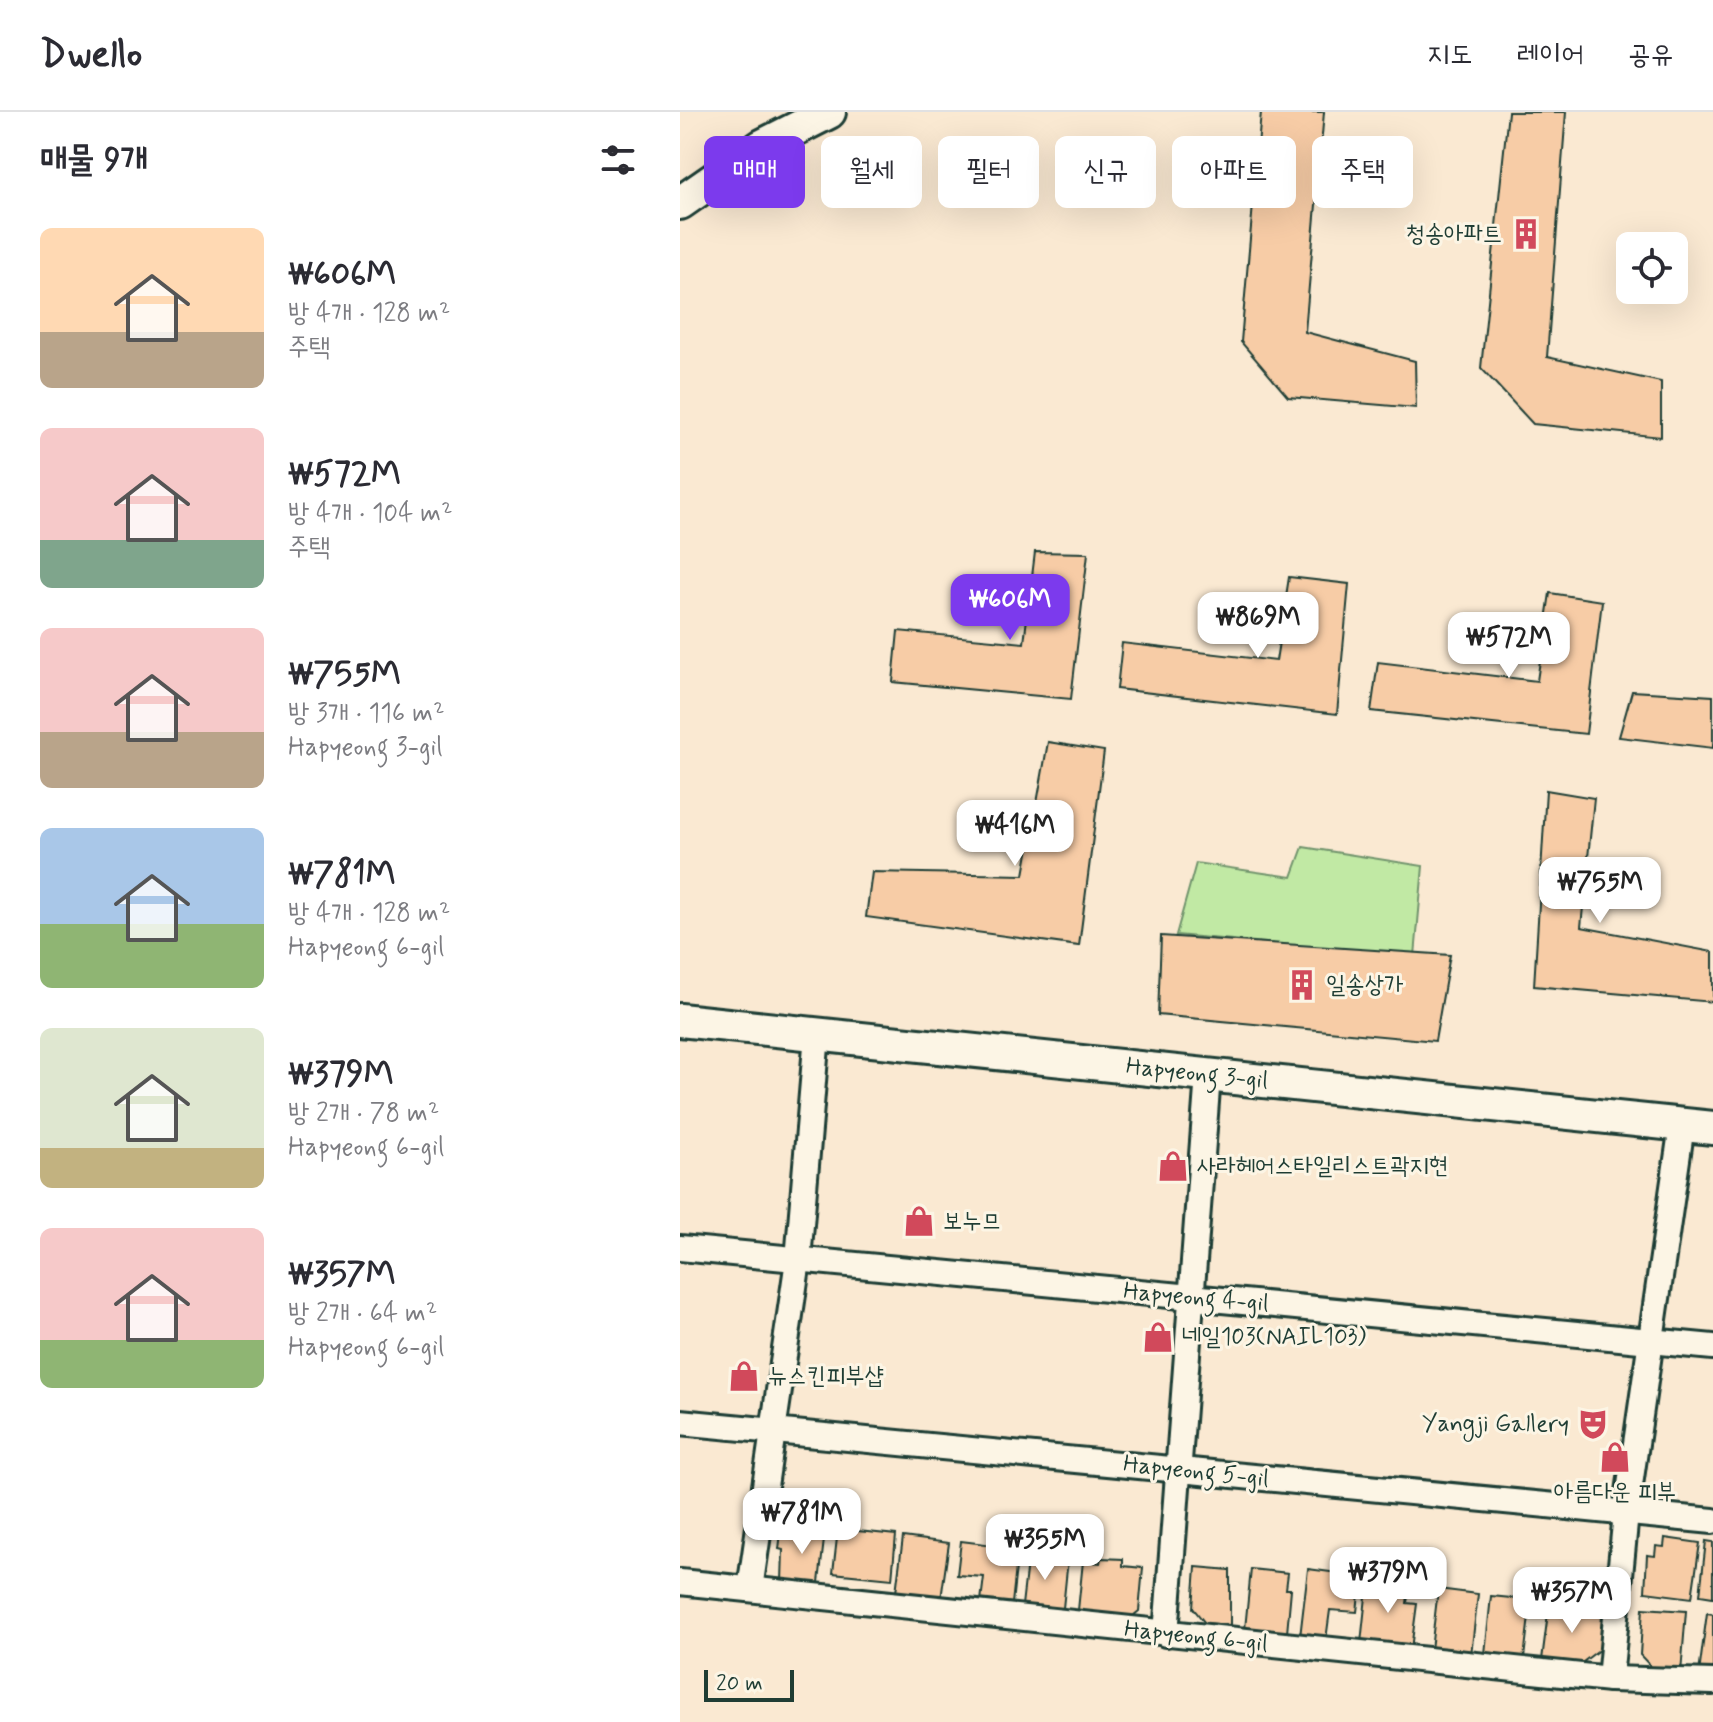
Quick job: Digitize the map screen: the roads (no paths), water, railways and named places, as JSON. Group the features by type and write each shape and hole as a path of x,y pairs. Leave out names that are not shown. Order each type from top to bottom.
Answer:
{"street":[{"path":"680,203 762,146 829,112"},
{"name":"Hapyeong 3-gil","path":"680,1020 1698,1126"},
{"path":"750,1589 798,1260 817,1034"},
{"path":"1166,1634 1208,1075"},
{"path":"1610,1679 1626,1513 1650,1342 1698,1126"},
{"name":"Hapyeong 4-gil","path":"680,1248 1713,1347"},
{"name":"Hapyeong 5-gil","path":"680,1422 1713,1521"},
{"name":"Hapyeong 6-gil","path":"680,1582 1610,1679 1713,1682"}],"place":[{"name":"청송아파트","path":"1526,234"},
{"name":"일송상가","path":"1302,985"},
{"name":"사라헤어스타일리스트곽지현","path":"1173,1166"},
{"name":"보누므","path":"919,1221"},
{"name":"네일103(NAIL103)","path":"1158,1337"},
{"name":"뉴스킨피부샵","path":"744,1376"},
{"name":"Yangji Gallery","path":"1593,1424"},
{"name":"아름다운 피부","path":"1615,1457"}]}
